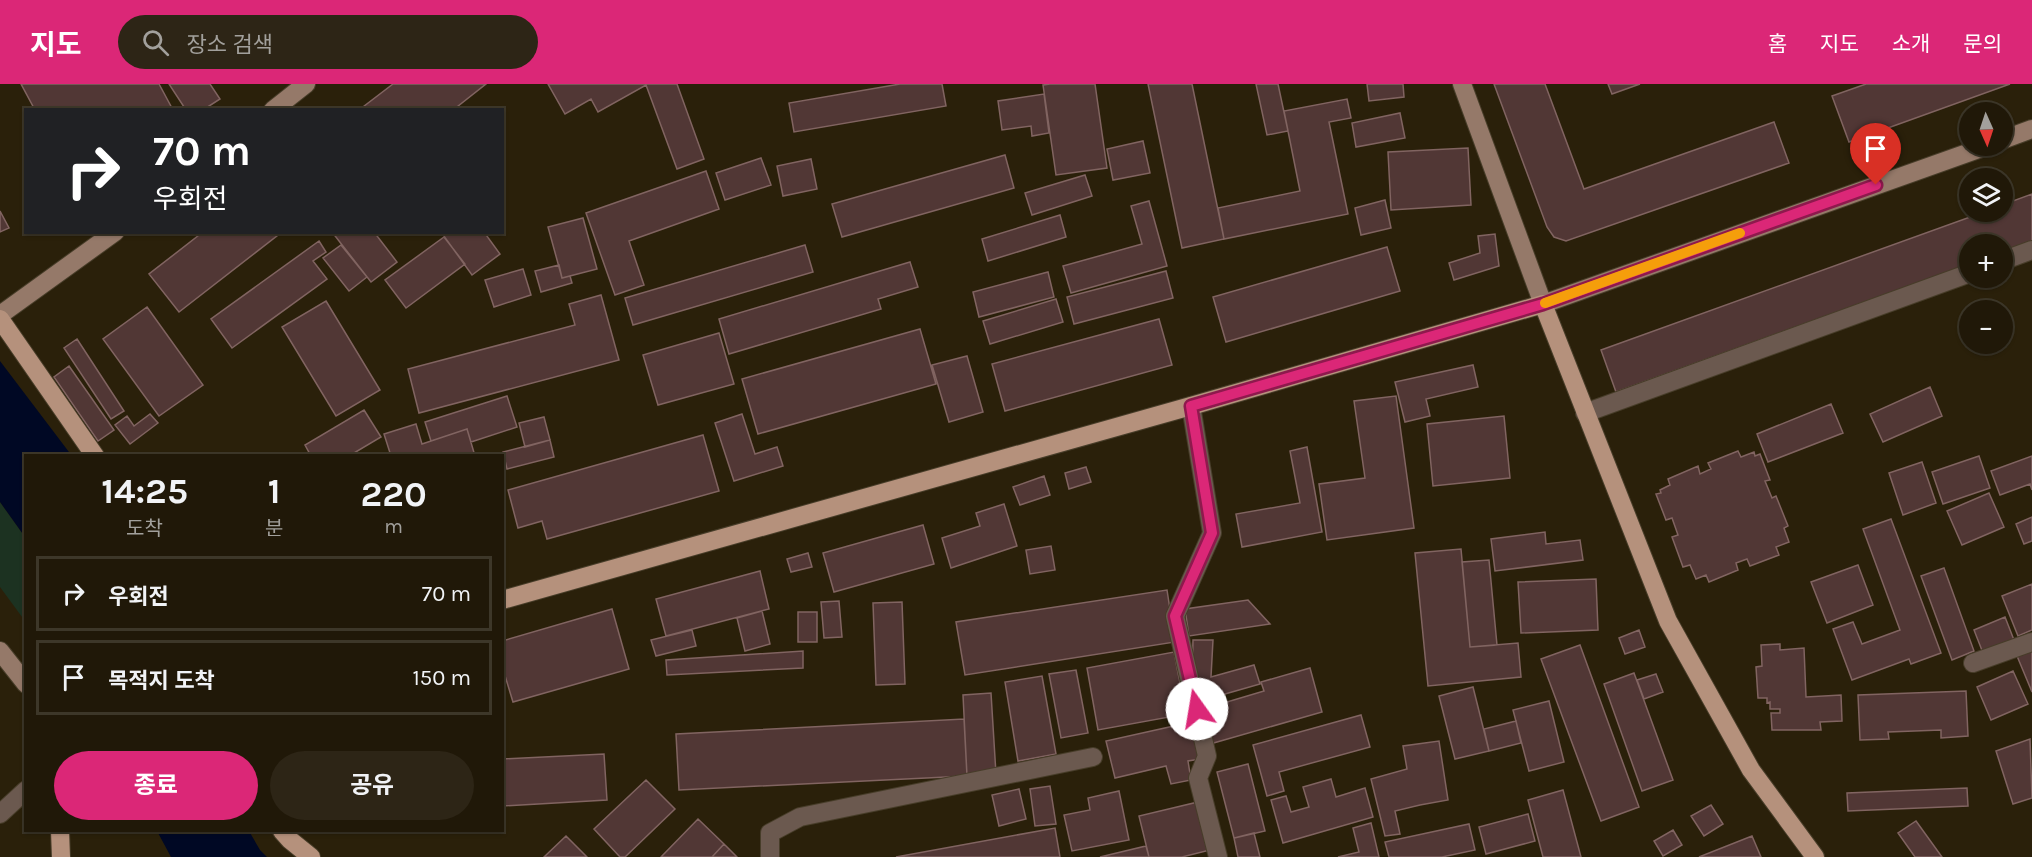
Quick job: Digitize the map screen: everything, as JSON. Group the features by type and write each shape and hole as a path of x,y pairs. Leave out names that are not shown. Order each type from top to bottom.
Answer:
{"main road":[{"path":"276,108 306,84"},
{"path":"1462,84 1543,304 1668,621 1750,770 1815,857"},
{"path":"2013,136 2032,129"},
{"path":"504,599 1191,406 1543,304 1959,156"},
{"path":"94,454 0,317 112,234"},
{"path":"0,651 24,681"},
{"path":"60,832 61,857"},
{"path":"283,832 311,857"}],"street":[{"path":"2013,257 2032,250"},
{"path":"1585,413 1959,277"},
{"path":"1191,406 1212,533 1175,616 1207,756 1198,778 1218,857"},
{"path":"1973,663 2032,642"},
{"path":"770,857 770,833 800,817 1093,757"},
{"path":"0,814 24,792"}],"green space":[{"path":"0,502 24,536 24,620 0,587"}],"water":[{"path":"0,361 70,454 24,454 24,536 0,502"},
{"path":"158,832 250,832 267,857 171,857"}],"building":[{"path":"21,84 159,84 172,108 34,108"},
{"path":"169,84 210,84 220,99 206,108 185,108"},
{"path":"393,84 486,84 456,108 362,108"},
{"path":"548,84 677,84 704,159 677,169 646,85 598,112 591,99 565,114"},
{"path":"900,84 942,84 946,106 794,132 789,103"},
{"path":"1095,84 1107,168 1056,175 1043,85"},
{"path":"1148,84 1192,84 1224,239 1182,248"},
{"path":"1256,84 1278,84 1288,131 1267,135"},
{"path":"1367,84 1403,84 1404,97 1369,101"},
{"path":"1494,84 1545,84 1584,189 1774,122 1789,163 1566,241 1554,237 1547,227"},
{"path":"1608,84 1640,84 1612,94"},
{"path":"1866,84 2010,84 1849,142 1832,96"},
{"path":"1044,94 1049,133 1032,136 1031,126 1002,130 998,101"},
{"path":"1347,99 1351,118 1329,122 1348,214 1224,239 1218,208 1300,191 1284,111"},
{"path":"1400,113 1405,138 1356,147 1352,123"},
{"path":"1143,141 1150,173 1113,180 1107,149"},
{"path":"1468,148 1471,205 1391,210 1388,152"},
{"path":"1005,155 1014,188 842,237 832,204"},
{"path":"761,158 771,185 725,200 716,173"},
{"path":"811,159 817,189 783,196 777,166"},
{"path":"706,171 719,209 629,241 644,285 615,295 586,213"},
{"path":"1085,175 1092,196 1032,215 1025,193"},
{"path":"2032,194 2032,241 2013,248 2013,234 1959,234 1959,268 1616,392 1601,350 1959,221 2013,222 2013,201"},
{"path":"1385,200 1391,228 1361,235 1355,208"},
{"path":"1149,201 1167,266 1071,293 1063,266 1142,244 1131,206"},
{"path":"0,211 9,228 0,232"},
{"path":"1060,215 1066,237 988,261 982,239"},
{"path":"583,218 597,269 562,278 548,227"},
{"path":"200,234 279,234 179,312 149,274"},
{"path":"334,234 376,234 397,262 371,282"},
{"path":"442,234 485,234 500,254 472,275"},
{"path":"1495,234 1499,266 1454,280 1449,263 1480,253 1478,236"},
{"path":"444,237 465,264 406,308 385,280"},
{"path":"319,241 326,252 313,261 327,279 232,348 211,319"},
{"path":"341,245 367,277 349,291 323,258"},
{"path":"805,245 813,272 633,325 625,298"},
{"path":"1387,247 1400,291 1226,342 1213,297"},
{"path":"910,262 918,287 878,299 881,309 729,354 719,319"},
{"path":"559,265 562,278 570,276 572,283 541,292 535,271"},
{"path":"523,269 531,295 494,307 485,280"},
{"path":"1166,271 1173,298 1074,324 1067,297"},
{"path":"1048,272 1054,297 979,317 973,292"},
{"path":"601,295 619,360 419,413 408,369 575,325 569,304"},
{"path":"1056,299 1063,322 990,344 983,321"},
{"path":"326,301 380,390 336,416 282,327"},
{"path":"147,307 203,385 159,416 103,339"},
{"path":"1159,319 1172,365 1005,411 992,364"},
{"path":"920,329 936,384 758,434 742,379"},
{"path":"719,333 734,384 658,405 643,355"},
{"path":"77,339 124,411 111,419 64,348"},
{"path":"967,356 983,412 949,422 932,365"},
{"path":"1473,365 1478,387 1426,399 1430,416 1405,422 1395,382"},
{"path":"69,366 114,430 98,441 54,377"},
{"path":"1930,387 1942,416 1883,442 1870,414"},
{"path":"507,396 517,427 471,442 467,429 431,441 425,422"},
{"path":"1396,396 1414,528 1327,540 1319,484 1365,478 1354,401"},
{"path":"1831,404 1843,433 1768,462 1757,434"},
{"path":"364,410 381,437 352,454 310,454 305,445"},
{"path":"150,414 158,423 130,444 115,425 127,416 134,426"},
{"path":"742,414 755,454 777,447 783,466 734,481 715,423"},
{"path":"1504,416 1510,478 1433,486 1427,424"},
{"path":"544,417 550,440 525,447 519,423"},
{"path":"416,424 422,444 467,429 474,454 390,454 384,434"},
{"path":"703,435 719,491 547,539 542,521 518,528 508,490"},
{"path":"550,440 554,457 507,469 503,452"},
{"path":"1307,447 1322,532 1242,547 1236,514 1300,503 1290,451"},
{"path":"1738,451 1741,457 1754,452 1755,456 1760,454 1770,480 1765,481 1772,498 1776,496 1788,526 1784,528 1789,542 1776,547 1779,555 1750,566 1747,559 1736,563 1738,570 1709,582 1706,575 1696,579 1690,565 1683,567 1672,537 1678,535 1672,518 1666,520 1656,494 1661,493 1660,490 1670,485 1668,479 1698,466 1700,474 1711,469 1708,463"},
{"path":"1979,456 1990,488 1943,504 1932,472"},
{"path":"2032,456 2032,490 2030,484 2000,495 1991,471"},
{"path":"1922,462 1936,503 1903,515 1889,473"},
{"path":"1086,467 1091,482 1069,489 1065,473"},
{"path":"1044,476 1050,495 1020,505 1013,487"},
{"path":"1989,493 2004,527 1962,545 1947,511"},
{"path":"1004,504 1017,546 951,568 942,538 980,526 976,513"},
{"path":"2032,517 2032,541 2024,544 2016,524"},
{"path":"1891,519 1941,653 1911,664 1909,659 1852,680 1833,629 1853,622 1862,644 1900,630 1863,529"},
{"path":"923,525 934,564 834,592 823,553"},
{"path":"1545,532 1546,544 1580,540 1583,560 1495,571 1491,539"},
{"path":"1051,546 1055,570 1030,574 1026,550"},
{"path":"1461,549 1470,647 1518,643 1521,677 1428,686 1415,553"},
{"path":"808,553 812,567 791,572 787,559"},
{"path":"1489,560 1497,645 1470,647 1462,562"},
{"path":"1858,565 1873,605 1827,623 1811,582"},
{"path":"1944,568 1974,651 1952,660 1921,576"},
{"path":"760,571 769,609 666,636 656,599"},
{"path":"1596,579 1598,630 1521,633 1518,582"},
{"path":"2032,584 2032,630 2018,636 2002,596"},
{"path":"1167,590 1175,642 965,675 956,622"},
{"path":"1248,600 1270,624 1189,636 1185,609"},
{"path":"839,601 842,637 824,638 821,602"},
{"path":"902,602 905,684 876,685 873,603"},
{"path":"612,609 629,669 513,702 504,673 504,640"},
{"path":"762,611 770,644 745,651 737,618"},
{"path":"798,612 817,612 817,642 798,642"},
{"path":"2005,617 2014,640 1983,653 1974,630"},
{"path":"692,630 696,646 656,656 651,640"},
{"path":"1639,630 1645,647 1625,654 1619,638"},
{"path":"1193,640 1213,640 1211,677 1254,665 1260,684 1197,702 1192,683"},
{"path":"1780,644 1780,650 1804,648 1806,697 1841,695 1842,721 1820,722 1821,730 1772,730 1771,713 1780,713 1780,709 1770,709 1770,702 1767,703 1767,698 1758,698 1756,667 1762,666 1761,645"},
{"path":"1580,645 1639,807 1601,821 1541,659"},
{"path":"2032,650 2032,692 2017,656"},
{"path":"803,651 803,668 667,675 666,660"},
{"path":"1174,652 1186,714 1098,730 1087,668"},
{"path":"1310,668 1322,712 1210,744 1200,710 1264,691 1261,682"},
{"path":"1076,670 1088,733 1061,738 1049,674"},
{"path":"2013,671 2028,704 1991,720 1977,687"},
{"path":"1634,673 1673,780 1642,791 1604,684"},
{"path":"1656,674 1663,692 1644,699 1637,680"},
{"path":"1042,676 1056,754 1018,761 1005,682"},
{"path":"1473,687 1489,751 1455,759 1439,696"},
{"path":"1966,691 1968,736 1941,738 1941,730 1888,732 1889,739 1860,740 1858,695"},
{"path":"991,693 996,774 967,776 963,695"},
{"path":"1549,701 1564,762 1529,771 1513,710"},
{"path":"1361,715 1370,747 1279,772 1284,791 1267,796 1253,745"},
{"path":"964,719 967,776 679,790 676,734"},
{"path":"1516,721 1521,743 1489,751 1484,729"},
{"path":"1192,722 1201,759 1188,761 1191,780 1171,784 1166,766 1115,778 1106,741"},
{"path":"2030,739 2032,798 2013,804 1996,751"},
{"path":"1439,741 1448,800 1395,811 1400,834 1385,836 1371,779 1407,769 1403,746"},
{"path":"604,754 607,800 504,806 504,759"},
{"path":"1248,764 1265,831 1234,838 1217,772"},
{"path":"1331,779 1336,797 1365,788 1373,817 1283,843 1271,800 1286,796 1291,812 1309,807 1303,787"},
{"path":"646,780 675,809 625,857 620,857 594,829"},
{"path":"1050,786 1056,824 1035,826 1030,789"},
{"path":"1967,788 1968,806 1848,811 1847,793"},
{"path":"1019,789 1026,819 999,826 992,795"},
{"path":"1563,790 1581,857 1543,857 1528,800"},
{"path":"1119,791 1129,840 1072,851 1064,815 1090,810 1088,798"},
{"path":"1198,802 1210,850 1182,857 1149,857 1139,816"},
{"path":"1711,805 1723,824 1704,836 1691,816"},
{"path":"1528,814 1535,841 1486,854 1479,827"},
{"path":"698,819 724,844 712,857 661,857"},
{"path":"1916,821 1942,857 1915,857 1898,833"},
{"path":"1371,823 1379,857 1338,857 1359,852 1353,828"},
{"path":"1469,824 1475,850 1442,857 1389,857 1385,842"},
{"path":"1055,828 1060,857 896,857"},
{"path":"1673,830 1682,845 1663,856 1654,841"},
{"path":"1254,833 1260,857 1238,857 1234,838"},
{"path":"566,836 587,857 544,857"},
{"path":"1752,836 1761,857 1699,857"},
{"path":"724,844 737,857 712,857"},
{"path":"1146,846 1149,857 1100,857"}],"slow traffic":[{"path":"1545,303 1740,233"}],"route":[{"path":"1197,709 1175,616 1212,533 1191,406 1543,304 1876,185"}]}
